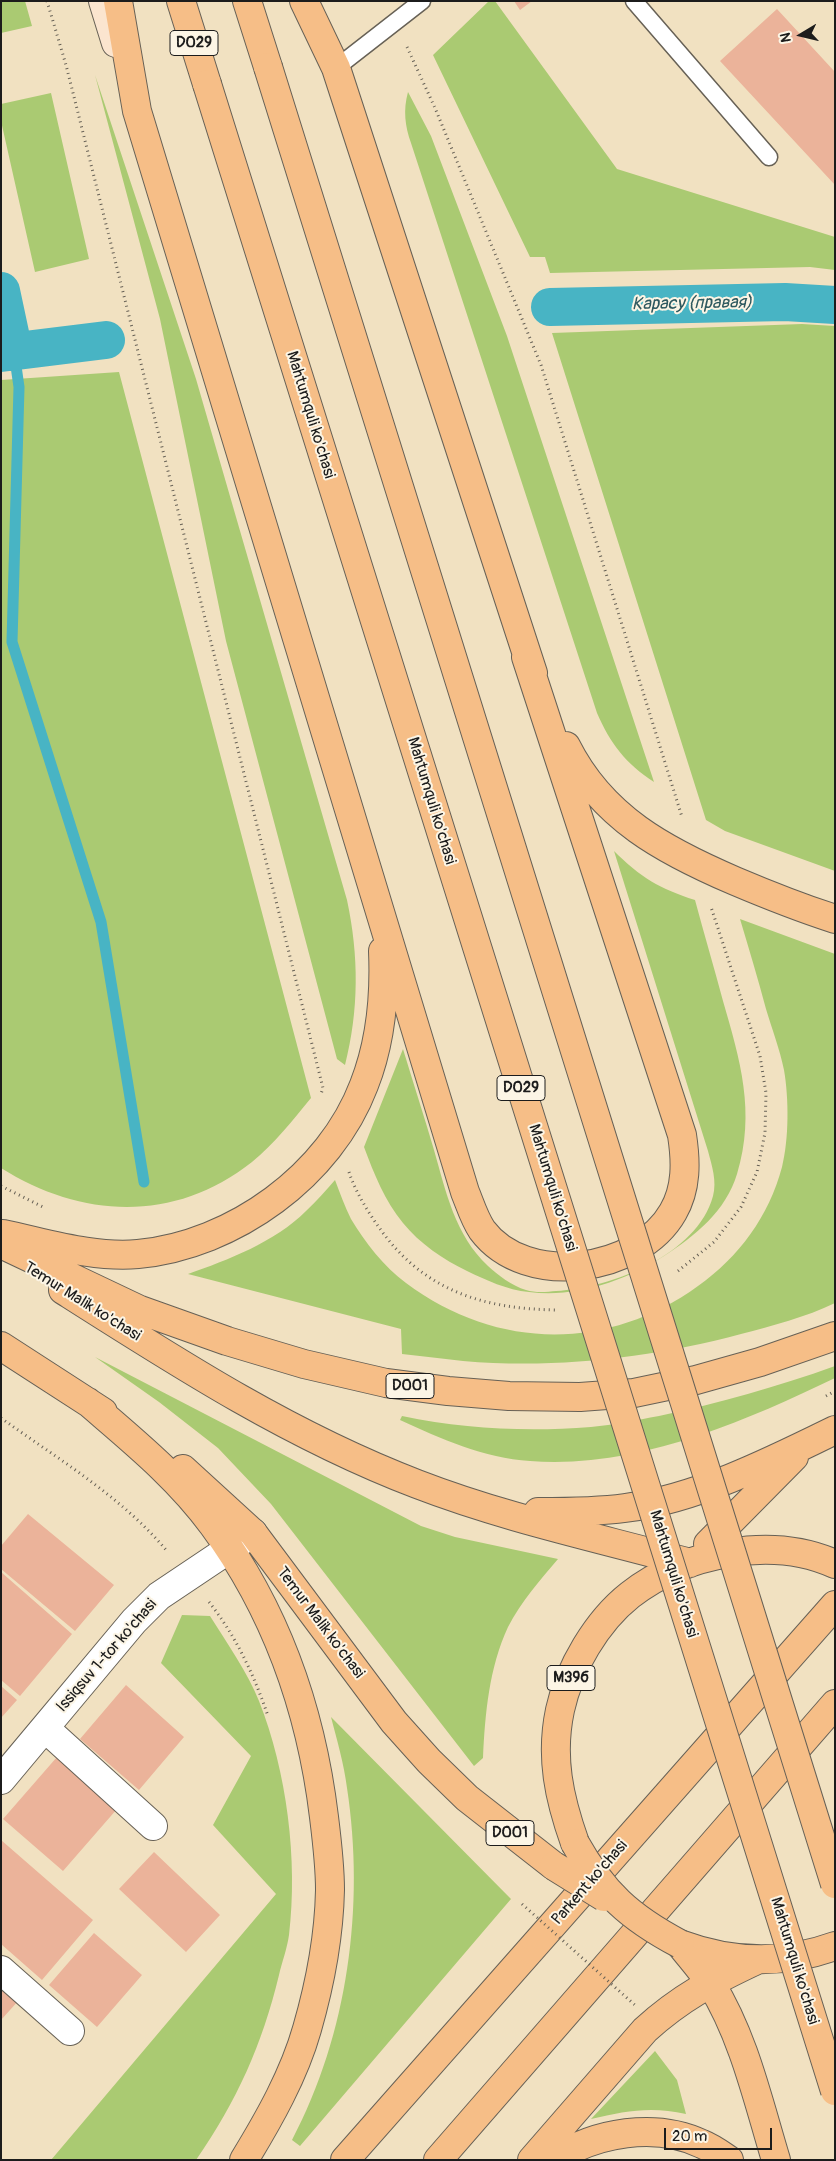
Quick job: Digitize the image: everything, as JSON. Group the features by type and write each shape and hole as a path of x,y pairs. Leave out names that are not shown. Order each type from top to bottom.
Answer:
{"main road":[{"path":"103,1 465,1192 482,1230 497,1244 514,1255 556,1266 581,1266 605,1261 628,1254 647,1242 662,1228 673,1212 682,1193 686,1170 682,1134 336,68 304,1"},
{"path":"118,1 138,111"},
{"name":"Mahtumquli ko'chasi","path":"181,1 835,2091"},
{"path":"247,1 835,1884"},
{"path":"526,657 568,751 586,778 608,804 632,827 658,845 686,860 805,910 835,919"},
{"path":"1,1233 102,1254 140,1254 199,1240 250,1218 298,1181 338,1135 364,1086 373,1058 380,1027 383,997 383,935 378,904"},
{"name":"D001","path":"1,1244 140,1310 227,1341 304,1364 386,1383 448,1391 509,1396 580,1397 634,1393 696,1380 760,1362 835,1336"},
{"name":"Temur Malik ko'chasi","path":"1,1250 190,1370 278,1418 369,1464 417,1484 487,1507"},
{"name":"Temur Malik ko'chasi","path":"1,1346 88,1402 177,1464 205,1487 253,1533 394,1722 429,1761 467,1798 554,1866 628,1912"},
{"path":"88,1402 165,1471 211,1523 229,1548 260,1598 292,1673 314,1750 322,1795 330,1888 326,1937 319,1982 306,2031 278,2099 244,2160"},
{"path":"487,1507 537,1512 585,1512 627,1508 688,1494 743,1474 835,1430"},
{"name":"M39б","path":"690,1563 807,1444"},
{"path":"487,1507 690,1563"},
{"name":"M39б","path":"831,1562 792,1552 758,1549 723,1554 690,1563 630,1595 606,1619 586,1647 571,1678 560,1710 556,1777 564,1811 575,1843 598,1880 628,1912 680,1944 718,1956 757,1960 812,1954 835,1946"},
{"name":"Parkent ko'chasi","path":"345,2160 835,1605"},
{"path":"438,2160 835,1704"},
{"path":"680,1944 710,1982 738,2040 776,2160"},
{"path":"532,2160 645,2030 675,2004 710,1982 757,1960"},
{"path":"554,2160 587,2142 617,2135 647,2133 674,2136 701,2143 729,2160"}],"street":[{"name":"Issiqsuv 1-tor ko'chasi","path":"1,1780 134,1621 158,1596 253,1533"},
{"path":"46,1728 153,1826"},
{"path":"1,1970 70,2032"}],"lane":[{"path":"336,68 422,1"},
{"path":"634,1 769,157"}],"path":[{"path":"47,1 66,65 321,1078 323,1088 320,1096"},
{"path":"394,21 435,108 541,365 683,820"},
{"path":"1,1186 51,1211"},
{"path":"826,1396 835,1391"},
{"path":"1,1418 113,1498 154,1534 226,1624 257,1685 270,1721"},
{"path":"522,1904 636,2006"}],"green space":[{"path":"1,1 25,1 32,26 1,33"},
{"path":"489,1 495,1 617,169 835,237 835,270 810,267 550,273 545,257 530,257 433,55"},
{"path":"95,75 196,379 347,900 354,942 356,983 353,1024 345,1065 337,1059 226,641 160,319"},
{"path":"408,92 431,136 507,336 654,782 635,768 620,752 607,734 597,713 409,137 405,112"},
{"path":"51,93 89,259 35,272 1,121 1,104"},
{"path":"802,324 835,326 835,871 725,831 706,820 552,333"},
{"path":"119,372 311,1098 268,1148 252,1162 222,1182 192,1196 160,1204 128,1207 96,1205 64,1197 32,1185 1,1168 1,380"},
{"path":"614,851 651,881 661,887 695,900 740,1065 744,1086 745,1108 743,1151 732,1187 717,1211 687,1240 664,1256 649,1265 617,1280 582,1290 547,1293 529,1292 513,1289 458,1267 432,1250 417,1237 403,1223 385,1196 364,1147 403,1049 453,1212 467,1241 477,1254 488,1266 506,1280 521,1288 537,1292 578,1288 601,1283 626,1275 649,1264 671,1251 689,1235 704,1217 713,1196 714,1174"},
{"path":"740,919 835,954 835,1303 812,1313 777,1324 673,1349 603,1360 533,1364 498,1363 402,1354 401,1329 188,1274 219,1263 266,1241 294,1222 335,1180 351,1219 369,1245 390,1269 406,1283 441,1305 477,1321 514,1331 552,1334 589,1332 627,1323 663,1308 698,1286 727,1262 761,1219 782,1167 786,1144 787,1106 784,1070"},
{"path":"95,1357 421,1526 455,1537 558,1559 538,1583 508,1627 492,1675 485,1725 483,1758 474,1766 271,1504 218,1448 159,1402"},
{"path":"835,1366 835,1378 763,1411 687,1439 609,1458 570,1462 530,1461 496,1456 479,1452 431,1434 400,1420 402,1416 472,1427 519,1429 617,1424 704,1406 770,1388"},
{"path":"182,1615 210,1616 249,1680 269,1728 283,1786 291,1847 291,1906 287,1945 265,2025 256,2049 236,2094 196,2160 51,2160 276,1894 213,1825 251,1756 161,1663"},
{"path":"331,1717 511,1899 300,2146 292,2140 311,2099 327,2057 339,2013 352,1923 354,1878 352,1833 344,1770"},
{"path":"655,2051 677,2080 686,2114 661,2110 638,2110 591,2119"}],"building":[{"path":"514,1 532,1 520,10"},
{"path":"777,9 835,72 835,185 720,61"},
{"path":"28,1514 114,1585 75,1631 1,1569 1,1546"},
{"path":"1,1572 72,1634 20,1696 1,1680"},
{"path":"126,1685 184,1737 139,1790 80,1739"},
{"path":"1,1686 17,1700 1,1718"},
{"path":"57,1757 117,1809 63,1871 3,1819"},
{"path":"1,1840 93,1920 42,1980 1,1944"},
{"path":"154,1852 220,1915 186,1952 119,1889"},
{"path":"94,1933 142,1975 97,2027 49,1985"},
{"path":"1,1984 19,2000 1,2020"}],"waterway":[{"path":"1,291 14,352"},
{"name":"Карасу (правая)","path":"550,307 785,302 835,305"},
{"name":"Карасу (правая)","path":"1,353 106,340"},
{"path":"14,352 19,387 12,642 101,922 144,1182"}]}
